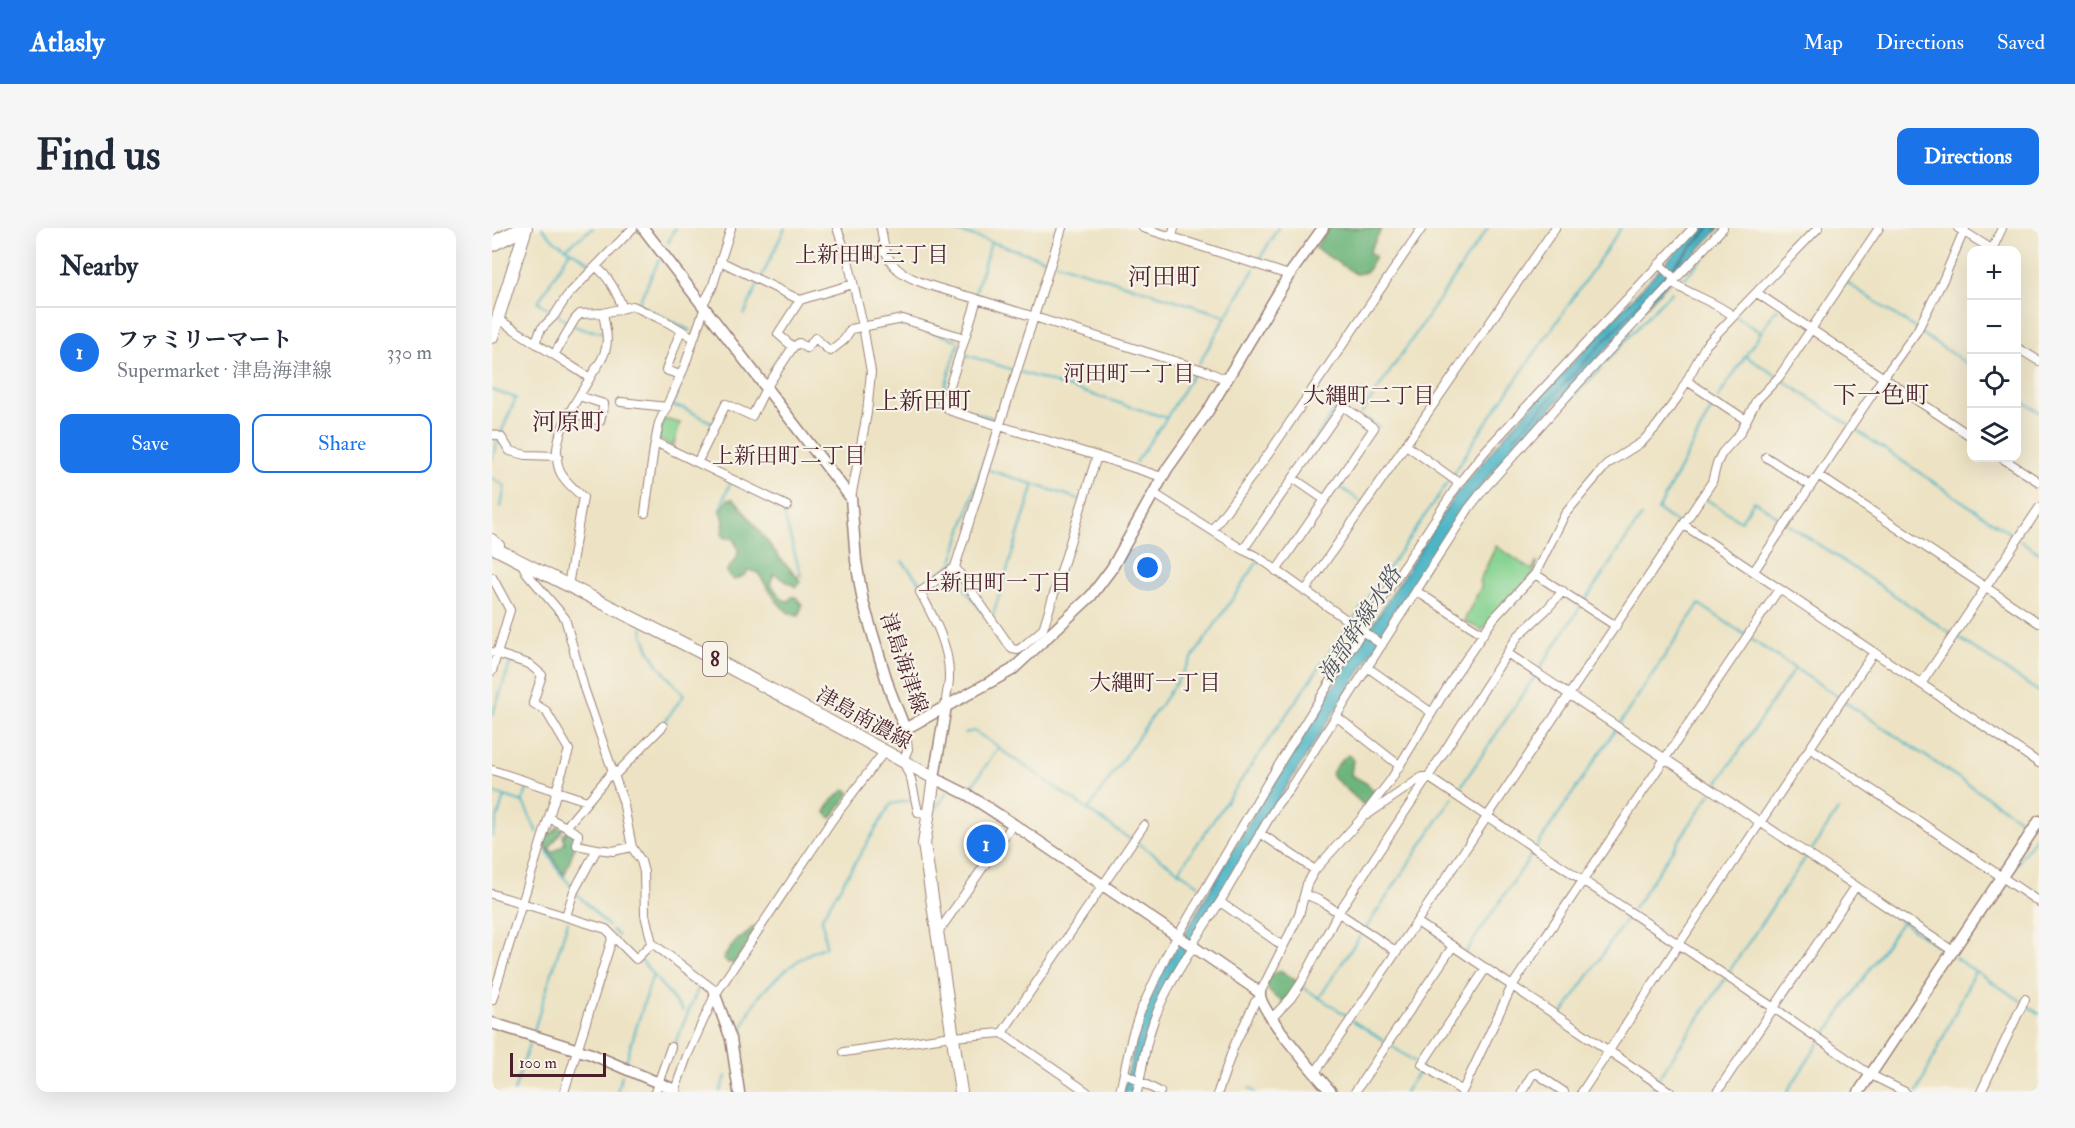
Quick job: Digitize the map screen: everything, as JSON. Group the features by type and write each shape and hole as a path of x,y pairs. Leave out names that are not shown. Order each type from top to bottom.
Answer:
{"highway":[{"path":"492,238 509,228"},
{"path":"492,244 525,228"}],"main road":[{"path":"492,338 525,228"},
{"name":"津島南濃線","path":"496,549 724,664 933,778"},
{"path":"933,778 924,844 961,1092"}],"street":[{"path":"535,343 541,328 554,316 567,296 633,228"},
{"path":"644,228 852,498"},
{"path":"645,513 659,423 694,338 731,228"},
{"path":"837,228 847,256 871,372 867,413 852,498"},
{"path":"881,228 885,250 892,264 905,274 1225,379"},
{"path":"946,706 949,678 945,647 935,620 920,592 955,567 1062,228"},
{"path":"1143,228 1289,274"},
{"path":"1172,237 1174,228"},
{"path":"946,706 1012,670 1082,606 1112,568 1162,477 1208,411 1289,274 1323,228"},
{"path":"1212,530 1269,453 1422,228"},
{"path":"1305,591 1555,228"},
{"path":"1120,1092 1132,1036 1147,995 1268,782 1459,483 1486,450 1693,228"},
{"path":"1137,1092 1150,1032 1158,1009 1176,973 1260,833 1484,489 1723,228"},
{"path":"1218,1092 1234,1046 1299,915 1315,870 1361,819 1400,766 1494,618 1536,574 1560,523 1575,501 1606,464 1642,442 1664,418 1706,345 1818,228"},
{"path":"1317,1092 1319,1077 1397,952 1712,482 1722,453 1740,433 1756,400 1779,377 1880,228"},
{"path":"1995,246 2002,228"},
{"path":"1754,572 1917,331 1932,304 1962,229 1987,246"},
{"path":"847,256 885,250"},
{"path":"720,261 800,300"},
{"path":"1660,265 1680,288 1725,309 1733,316"},
{"path":"596,267 604,274 618,295 623,308"},
{"path":"794,347 778,334 800,300 853,284"},
{"path":"1757,293 1967,434"},
{"path":"977,299 945,403 951,411 1162,477"},
{"path":"554,355 580,314 603,313 633,306 694,338"},
{"path":"568,586 583,497 559,470 561,430 569,412 605,352 607,335 603,313"},
{"path":"498,319 590,378"},
{"path":"698,461 726,404 752,416 766,388 799,343 807,348 815,338 830,351 844,340 851,329 903,319 964,338"},
{"path":"680,375 666,370 681,330"},
{"path":"2021,350 2039,362"},
{"path":"1687,381 1746,420"},
{"path":"569,412 600,421 604,404 579,396"},
{"path":"621,402 667,407"},
{"path":"1243,550 1343,406 1374,428 1276,570"},
{"path":"492,434 501,437 510,451 526,455 558,456"},
{"path":"655,442 787,506"},
{"path":"1406,445 1459,483"},
{"path":"955,567 1012,649 1022,648 1043,629 1097,456"},
{"path":"1766,457 1811,486"},
{"path":"2008,462 2039,482"},
{"path":"1818,475 2039,623"},
{"path":"1293,478 1325,500"},
{"path":"1153,493 1243,550 1258,557 1382,645"},
{"name":"津島海津線","path":"852,498 856,561 863,602 889,688 905,729 946,706"},
{"path":"1921,684 2039,508"},
{"path":"1684,525 2039,762"},
{"path":"492,538 500,545 496,549"},
{"path":"521,562 526,572 565,618 584,688 623,801 632,847 641,861 644,872 645,915 652,943 713,989 731,1040 739,1092"},
{"path":"1536,574 1616,626"},
{"path":"492,577 510,610 495,653 492,671"},
{"path":"1486,969 1422,1064 1462,1091 1512,986 1779,589"},
{"path":"1416,591 1483,634"},
{"path":"1271,1019 1291,998 1301,983 1338,913 1518,636 1563,591"},
{"path":"1582,1092 1874,652"},
{"path":"492,1000 569,750 546,711 533,703 542,675 530,664 495,653"},
{"path":"1507,653 1953,951"},
{"path":"1367,667 1432,713"},
{"name":"津島海津線","path":"933,778 946,706"},
{"path":"1336,716 1400,766"},
{"path":"566,827 587,801 663,726"},
{"path":"905,729 908,749 903,761 911,778 918,812 927,814"},
{"path":"1810,748 2039,903"},
{"path":"492,1023 578,1050 657,1087 675,1091 687,1056 715,995 832,820 884,752"},
{"path":"492,770 587,801"},
{"path":"1361,819 1422,777 1428,777 1871,1075 1905,1092"},
{"path":"933,778 968,795 1013,824 1259,996 1271,1019 1331,1092"},
{"path":"549,818 578,834 577,845 613,851 632,847"},
{"path":"1859,1092 2039,821"},
{"path":"936,935 1013,824"},
{"path":"1002,1033 1144,825"},
{"path":"1260,833 1315,870"},
{"path":"566,916 574,891 597,849"},
{"path":"1717,1092 1856,886"},
{"path":"492,894 606,929 636,959 652,943"},
{"path":"1305,894 1397,952"},
{"path":"1220,902 1283,946"},
{"path":"1417,922 1670,1092"},
{"path":"564,1092 614,936"},
{"path":"1355,1092 1453,946"},
{"path":"1981,1092 2025,999"},
{"path":"844,1052 952,1037 1002,1033 1087,1092"},
{"path":"657,1087 671,1047"},
{"path":"1522,1092 1532,1075 1536,1073 1564,1092"},
{"path":"1125,1074 1160,1092"},
{"path":"1652,1092 1657,1084"}],"green space":[{"path":"1329,228 1382,228 1369,252 1375,256 1367,272 1356,274 1315,248"},
{"path":"664,419 680,423 673,447 658,439"},
{"path":"728,499 737,502 783,562 798,577 800,583 796,587 774,574 770,584 783,600 789,601 792,597 796,597 802,605 799,616 786,611 780,605 757,572 748,570 745,575 734,580 727,574 738,552 732,538 725,538 722,534 724,521 721,510"},
{"path":"1496,546 1532,570 1537,562 1535,572 1482,630 1464,621 1482,585 1479,582"},
{"path":"1348,755 1353,759 1351,775 1366,783 1378,794 1367,808 1332,776 1335,767"},
{"path":"846,789 850,793 831,818 825,812 832,800"},
{"path":"557,827 563,829 549,849 553,852 565,843 563,836 568,830 577,835 564,876 544,843 547,835 555,831"},
{"path":"754,926 757,930 735,962 729,963 724,960 737,939 742,938"},
{"path":"1280,971 1300,983 1285,1002 1273,995 1266,984 1271,975"}],"water":[{"path":"1698,228 1709,228 1513,439 1710,228 1719,228 1499,464 1467,503 1282,794 1217,902 1212,905 1167,987 1134,1092 1123,1092 1142,1017 1159,978 1270,786 1455,495 1507,433"}],"waterway":[{"path":"542,228 555,241 594,265"},
{"path":"566,248 593,228"},
{"path":"668,243 675,228"},
{"path":"762,276 785,228"},
{"path":"946,228 991,242 975,293"},
{"path":"1259,260 1278,228"},
{"path":"1461,267 1488,228"},
{"path":"1552,329 1621,228"},
{"path":"1681,282 1729,228"},
{"path":"991,242 1047,260"},
{"path":"552,311 538,302 570,251"},
{"path":"659,260 638,304 691,331"},
{"path":"1054,262 1226,316"},
{"path":"1198,365 1254,269"},
{"path":"1361,414 1460,269"},
{"path":"1846,282 1916,329"},
{"path":"744,315 758,284"},
{"path":"1607,361 1672,292"},
{"path":"963,332 971,304"},
{"path":"1718,398 1776,309 1778,310"},
{"path":"558,315 570,324"},
{"path":"1737,317 1760,332"},
{"path":"902,323 957,340"},
{"path":"574,326 604,332"},
{"path":"1453,475 1477,436 1550,331"},
{"path":"1919,332 1967,364"},
{"path":"699,336 672,406 683,408 713,423 712,425"},
{"path":"940,402 959,343"},
{"path":"964,354 1013,370"},
{"path":"1747,357 1777,376"},
{"path":"1554,416 1603,366"},
{"path":"1020,372 1167,418"},
{"path":"1135,463 1164,422 1194,372"},
{"path":"1781,379 1848,424"},
{"path":"492,390 516,398 500,435"},
{"path":"2021,400 2039,412"},
{"path":"1681,526 1658,510 1715,402"},
{"path":"1291,474 1339,404"},
{"path":"950,405 996,419"},
{"path":"1368,419 1379,427"},
{"path":"1853,428 2017,538"},
{"path":"902,561 922,585 951,565 994,429"},
{"path":"492,460 498,440"},
{"path":"989,470 1079,499"},
{"path":"492,478 505,486 501,507"},
{"name":"海部幹線水路","path":"1352,621 1450,479"},
{"path":"719,511 731,481"},
{"path":"993,615 1034,484"},
{"path":"1339,486 1363,503"},
{"path":"1704,498 1741,521 1754,501 1785,521"},
{"path":"782,507 801,576"},
{"path":"1584,602 1641,517"},
{"path":"1788,524 1952,634"},
{"path":"2020,540 2039,553"},
{"path":"1160,706 1258,561 1260,563"},
{"path":"954,573 980,609"},
{"path":"1620,723 1699,604 1745,635"},
{"path":"1538,671 1581,606"},
{"name":"海部幹線水路","path":"1250,767 1347,627"},
{"path":"642,628 653,656 684,695 662,725"},
{"path":"1956,636 2039,692"},
{"path":"1749,638 1840,698"},
{"path":"492,716 511,661"},
{"path":"1715,787 1795,668"},
{"path":"1458,791 1536,675 1537,677"},
{"path":"1845,702 2030,826"},
{"path":"1045,780 1088,810 1158,708"},
{"path":"1537,846 1616,729"},
{"path":"965,733 974,731 999,747"},
{"path":"972,786 998,748 1041,777"},
{"path":"1178,872 1248,770"},
{"path":"522,802 529,785"},
{"path":"492,792 523,802 537,832"},
{"path":"937,807 947,792"},
{"path":"1633,909 1711,793"},
{"path":"492,836 504,796"},
{"path":"1366,928 1453,797"},
{"path":"737,1041 752,1006 768,986 807,955 826,947 822,917 891,804 912,800"},
{"path":"1088,810 1131,840"},
{"path":"1811,851 1838,810"},
{"path":"2014,868 2039,831"},
{"path":"1136,842 1199,885"},
{"path":"545,848 560,873 573,888"},
{"path":"1465,953 1534,851"},
{"path":"1728,973 1806,857"},
{"path":"1855,890 1945,951"},
{"path":"576,893 608,926"},
{"path":"1561,1016 1629,915"},
{"path":"534,1030 568,921"},
{"path":"1824,1037 1900,924"},
{"path":"612,930 618,936"},
{"path":"1319,998 1362,933"},
{"path":"1955,958 2021,1001"},
{"path":"640,959 683,1011"},
{"path":"1917,1092 1975,971"},
{"path":"625,1064 653,974"},
{"path":"1657,1080 1725,979"},
{"path":"674,1046 700,984"},
{"path":"1301,986 1349,1017"},
{"path":"2026,1005 2039,1014"},
{"path":"1353,1021 1386,1042"},
{"path":"514,1092 530,1041"},
{"path":"1787,1092 1819,1043"},
{"path":"1389,1044 1419,1065"},
{"path":"1405,1092 1422,1067"},
{"path":"617,1092 622,1075"},
{"path":"720,1092 726,1076"},
{"path":"1649,1092 1654,1084 1652,1083"},
{"path":"1249,1088 1255,1092"}],"place":[{"name":"ファミリーマート","path":"986,844"}],"district":[{"name":"上新田町三丁目","path":"872,254"},
{"name":"河田町","path":"1164,277"},
{"name":"河田町一丁目","path":"1129,373"},
{"name":"大縄町二丁目","path":"1369,395"},
{"name":"下一色町","path":"1881,395"},
{"name":"上新田町","path":"923,401"},
{"name":"河原町","path":"568,422"},
{"name":"上新田町二丁目","path":"789,455"},
{"name":"上新田町一丁目","path":"995,582"},
{"name":"大縄町一丁目","path":"1155,682"}]}
